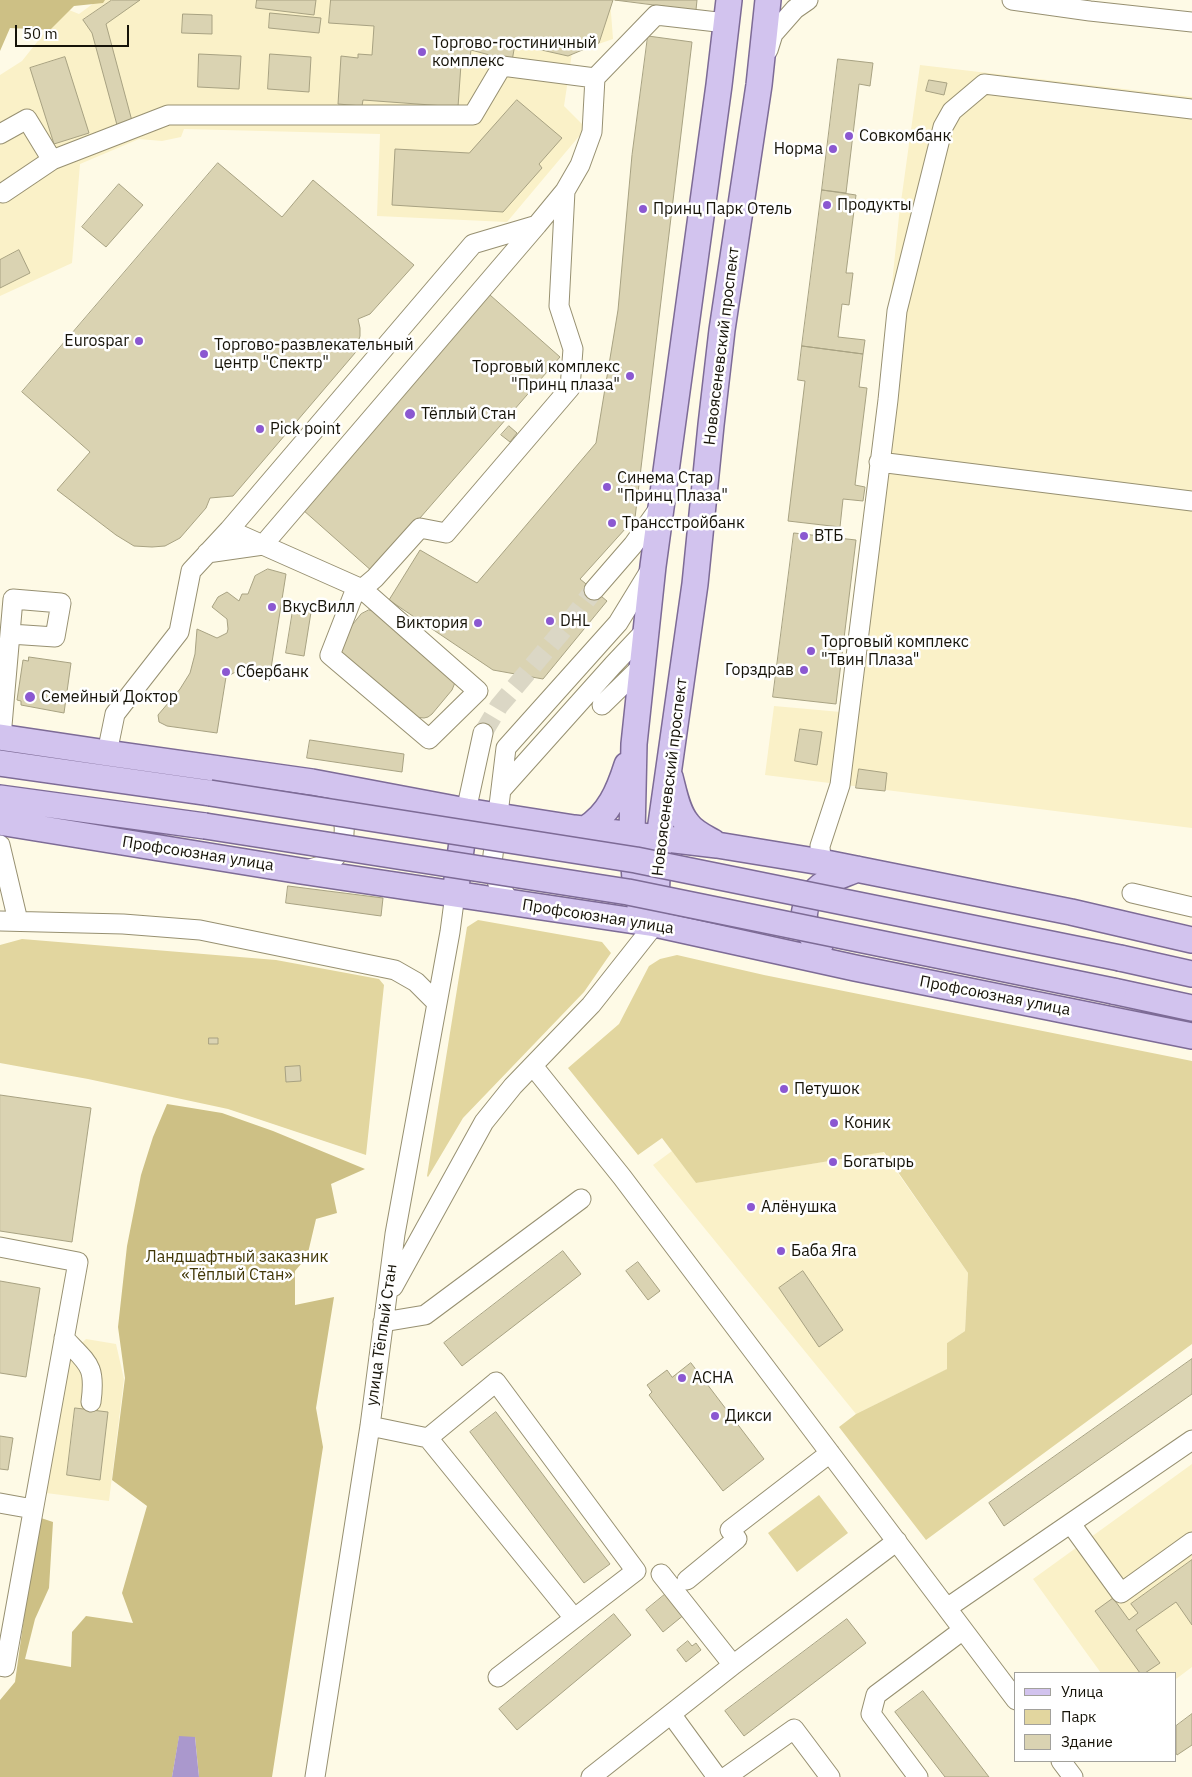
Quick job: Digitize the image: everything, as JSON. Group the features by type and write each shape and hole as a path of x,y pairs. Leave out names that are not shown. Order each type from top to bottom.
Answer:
{"main road":[{"name":"Новоясеневский проспект","path":"654,924 659,838 695,584 722,330 759,85 768,0"},
{"name":"Новоясеневский проспект","path":"654,924 640,905 635,880 632,835 634,744 653,566 728,11"},
{"path":"0,737 467,805 498,816 717,845 821,862 1071,912 1192,940"},
{"path":"585,829 594,824 615,797 621,785 634,744"},
{"path":"0,763 210,793 636,860 1192,974"},
{"path":"668,770 677,802 687,824 694,831 717,845"},
{"name":"Профсоюзная улица","path":"0,798 204,826 628,892 1192,1008"},
{"path":"455,894 467,805"},
{"name":"Профсоюзная улица","path":"0,822 301,871 654,924 855,968 1192,1036"},
{"path":"855,968 828,952 811,937 804,920 807,900 822,885 857,869"}],"street":[{"path":"759,85 773,34 795,8 808,0"},
{"path":"1012,0 1090,6 1192,22"},
{"path":"207,553 263,545 565,191 580,165 592,132 595,78 656,15 728,11"},
{"path":"4,193 52,160 168,115 473,115 502,66 595,78"},
{"path":"821,862 820,846 840,785 888,400 896,311 943,127 952,111 984,84 1192,109"},
{"path":"0,134 27,119 52,160"},
{"path":"229,530 362,588 478,690 429,739 330,655 353,596 362,588 375,578 420,528 446,533 570,388 573,349 558,306 565,191"},
{"path":"107,753 115,714 179,632 191,571 229,530 473,244 537,225"},
{"path":"879,462 1192,501"},
{"path":"594,590 633,544 661,506"},
{"path":"511,902 498,884 492,863 506,748 618,623 653,566"},
{"path":"502,789 613,664 646,630"},
{"path":"0,737 10,634"},
{"path":"602,705 642,666"},
{"path":"467,805 483,733"},
{"path":"301,871 314,869 326,864 337,854 343,841 344,825 342,810 324,789 312,782"},
{"path":"0,845 9,921 0,931"},
{"path":"1132,893 1192,907"},
{"name":"улица Тёплый Стан","path":"315,1777 370,1426 396,1234 450,932 455,894"},
{"path":"9,921 123,924 200,930 396,970 416,982 437,1003"},
{"path":"387,1296 484,1122 513,1086 591,1005 654,924"},
{"path":"533,1066 622,1177 1014,1697"},
{"path":"383,1322 425,1315 580,1199"},
{"path":"0,1248 78,1262 5,1666 0,1666"},
{"path":"64,1338 90,1368 94,1383 91,1402"},
{"path":"428,1438 496,1382 636,1571 498,1677"},
{"path":"370,1426 428,1438 574,1618"},
{"path":"947,1608 1192,1440"},
{"path":"687,1580 737,1539 730,1530 830,1453"},
{"path":"0,1503 33,1509"},
{"path":"1071,1524 1121,1594 1192,1542"},
{"path":"591,1777 733,1665 897,1541"},
{"path":"661,1574 733,1665"},
{"path":"918,1777 871,1714 876,1695 963,1630"},
{"path":"671,1714 717,1777"},
{"path":"726,1777 794,1729 830,1777"},
{"path":"1062,1762 1073,1777"}],"shaded area":[{"path":"98,0 610,0 613,39 572,53 564,106 586,128 507,222 377,216 380,134 184,129 181,137 162,141 139,139 80,164 72,263 0,296 0,75 22,61 64,8 79,14"},
{"path":"920,65 1192,97 1192,828 765,775 774,706 841,712 876,439 899,216"},
{"path":"672,1151 696,1183 883,1152 968,1273 965,1331 947,1343 948,1369 856,1414 653,1165"},
{"path":"86,1339 116,1344 124,1379 109,1501 46,1493 68,1356"},
{"path":"1192,1464 1192,1667 1177,1678 1177,1672 1100,1672 1033,1579"},
{"path":"179,1736 195,1737 199,1777 172,1777"}],"green space":[{"path":"0,0 105,0 103,3 74,6 50,30 10,28 0,51"},
{"path":"478,920 602,942 611,953 584,992 463,1118 428,1177 467,927"},
{"path":"22,939 276,960 379,979 384,985 366,1155 228,1109 88,1079 0,1063 0,945"},
{"path":"677,955 764,975 1192,1061 1192,1344 926,1540 839,1427 856,1414 947,1369 947,1343 965,1331 968,1273 884,1152 696,1183 662,1138 638,1155 568,1068 619,1024 649,966 660,959"},
{"name":"Ландшафтный заказник «Тёплый Стан»","path":"167,1104 222,1113 273,1131 365,1169 331,1184 337,1213 316,1219 307,1257 295,1271 295,1305 334,1297 316,1408 323,1447 272,1777 199,1777 195,1737 179,1737 172,1777 0,1777 0,1700 15,1682 38,1517 53,1522 49,1588 35,1619 25,1659 71,1667 72,1632 86,1616 133,1623 122,1593 147,1506 112,1480 125,1378 118,1327 127,1246 141,1175 153,1137"},
{"path":"819,1495 848,1533 797,1572 768,1533"}],"building":[{"path":"112,0 140,0 106,24 132,121 117,125 92,33 83,20"},
{"path":"257,0 316,0 314,15 256,8"},
{"name":"Торгово-гостиничный комплекс","path":"331,0 613,0 599,43 568,56 515,44 512,61 471,50 469,65 461,64 458,107 363,100 362,106 338,104 341,56 358,58 358,54 372,55 374,26 329,23"},
{"name":"Торгово-гостиничный комплекс","path":"615,0 697,0 696,10"},
{"path":"270,13 321,18 319,33 269,28"},
{"path":"183,14 212,15 212,34 182,33"},
{"name":"Торговый комплекс \"Принц плаза\"","path":"648,36 692,42 635,518 580,579 607,601 543,679 493,670 389,600 420,550 477,583 596,443 618,310 632,155"},
{"path":"199,54 241,56 239,89 198,87"},
{"path":"270,54 311,57 309,92 268,89"},
{"path":"65,57 89,133 54,144 30,68"},
{"path":"838,59 873,63 870,86 859,84 846,193 822,190"},
{"path":"929,80 947,83 944,95 926,91"},
{"path":"517,100 562,138 539,164 542,168 503,212 392,205 395,149 469,153"},
{"name":"Торгово-развлекательный центр \"Спектр\"","path":"218,163 282,217 313,180 414,265 370,314 358,319 360,336 355,353 233,496 210,498 206,508 180,538 165,546 134,546 116,535 57,490 90,452 22,392"},
{"path":"119,184 143,205 106,247 82,227"},
{"path":"822,190 856,195 846,273 853,273 849,305 842,304 838,337 865,340 863,354 802,346"},
{"path":"19,250 30,273 0,288 0,260"},
{"path":"490,295 560,357 373,572 303,510"},
{"path":"802,346 863,354 859,387 867,388 855,485 865,487 863,501 843,499 840,527 788,521 805,381 798,380"},
{"path":"509,426 517,433 510,442 501,435"},
{"name":"Торговый комплекс \"Твин Плаза\"","path":"794,533 856,540 836,704 773,697"},
{"path":"268,569 286,574 269,681 247,666 226,677 217,733 167,726 159,722 158,715 180,689 190,673 195,654 197,629 217,638 227,633 227,619 212,607 218,597 227,592 239,601 242,594 248,594 255,576"},
{"path":"294,604 312,606 304,656 286,653"},
{"path":"369,610 373,611 456,680 452,690 428,717 414,717 342,656 340,650 341,639 361,614"},
{"path":"29,657 71,663 64,713 21,705 21,701 17,700 23,660 28,661"},
{"path":"800,729 822,732 817,765 795,761"},
{"path":"310,740 404,754 402,772 307,758"},
{"path":"859,769 887,773 885,791 856,788"},
{"path":"288,886 383,898 381,916 286,903"},
{"path":"209,1038 218,1038 218,1044 209,1044"},
{"path":"300,1066 301,1081 286,1082 285,1067"},
{"path":"0,1095 91,1108 72,1242 0,1231"},
{"path":"563,1251 581,1274 462,1366 444,1343"},
{"path":"638,1262 660,1291 648,1300 626,1271"},
{"path":"803,1271 843,1330 819,1347 779,1288"},
{"path":"0,1281 40,1288 26,1377 0,1373"},
{"path":"1192,1359 1192,1394 1004,1526 989,1503"},
{"path":"691,1363 764,1459 723,1491 649,1395 652,1392 647,1385 667,1370 672,1377"},
{"path":"75,1408 108,1412 100,1480 67,1475"},
{"path":"496,1412 610,1564 584,1583 470,1432"},
{"path":"0,1436 13,1438 8,1470 0,1469"},
{"path":"1192,1560 1192,1625 1176,1602 1136,1630 1160,1663 1146,1672 1139,1672 1095,1611 1113,1598 1129,1620 1138,1613 1131,1604"},
{"path":"668,1592 685,1614 663,1632 646,1610"},
{"path":"614,1614 631,1635 517,1730 499,1709"},
{"path":"847,1619 866,1643 744,1736 725,1711"},
{"path":"688,1641 692,1646 696,1643 701,1650 686,1662 677,1650"},
{"path":"923,1691 989,1777 945,1777 895,1712"},
{"path":"1192,1714 1192,1745 1177,1755 1177,1725"}],"tunnel":[{"path":"483,733 499,706 594,590"}],"place":[{"name":"Торгово-гостиничный комплекс","path":"422,52"},
{"name":"Совкомбанк","path":"849,136"},
{"name":"Норма","path":"833,149"},
{"name":"Продукты","path":"827,205"},
{"name":"Принц Парк Отель","path":"643,209"},
{"name":"Eurospar","path":"139,341"},
{"name":"Торгово-развлекательный центр \"Спектр\"","path":"204,354"},
{"name":"Торговый комплекс \"Принц плаза\"","path":"630,376"},
{"name":"Тёплый Стан","path":"410,414"},
{"name":"Pick point","path":"260,429"},
{"name":"Синема Стар \"Принц Плаза\"","path":"607,487"},
{"name":"Трансстройбанк","path":"612,523"},
{"name":"ВТБ","path":"804,536"},
{"name":"ВкусВилл","path":"272,607"},
{"name":"DHL","path":"550,621"},
{"name":"Виктория","path":"478,623"},
{"name":"Торговый комплекс \"Твин Плаза\"","path":"811,651"},
{"name":"Горздрав","path":"804,670"},
{"name":"Сбербанк","path":"226,672"},
{"name":"Семейный Доктор","path":"30,697"},
{"name":"Петушок","path":"784,1089"},
{"name":"Коник","path":"834,1123"},
{"name":"Богатырь","path":"833,1162"},
{"name":"Алёнушка","path":"751,1207"},
{"name":"Баба Яга","path":"781,1251"},
{"name":"АСНА","path":"682,1378"},
{"name":"Дикси","path":"715,1416"}]}
